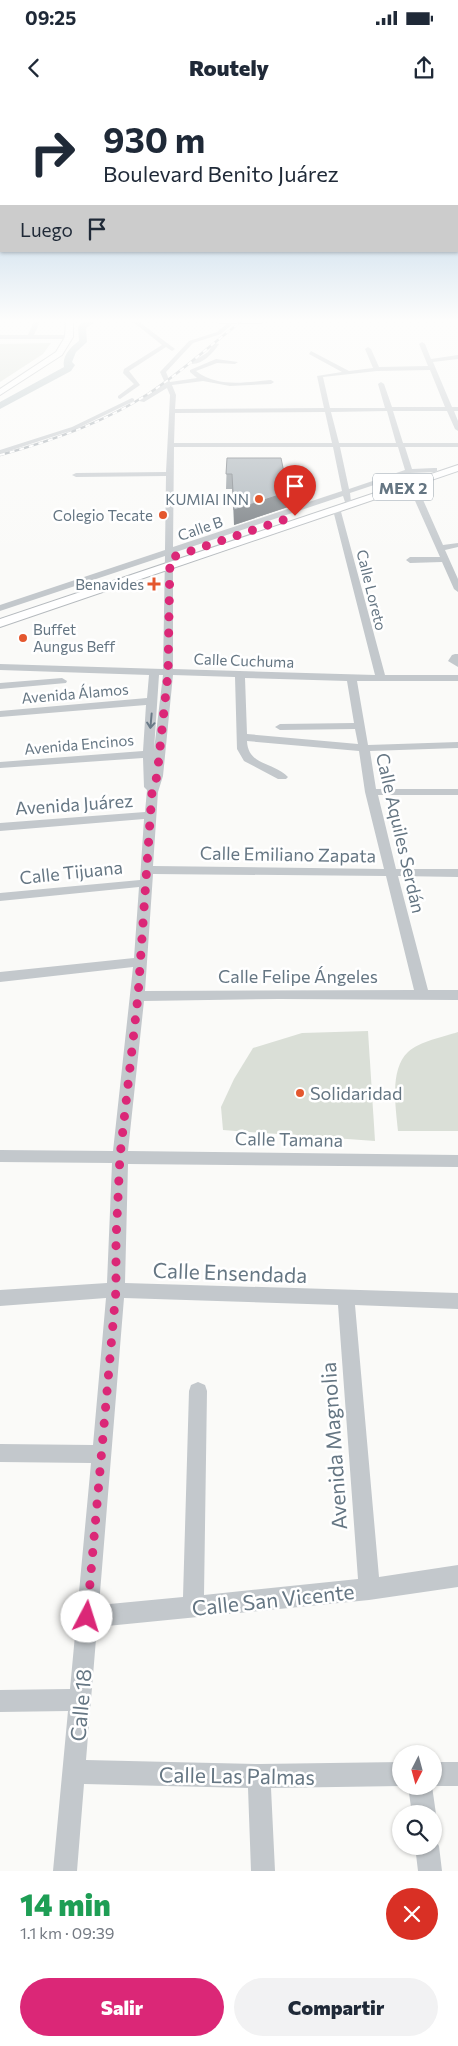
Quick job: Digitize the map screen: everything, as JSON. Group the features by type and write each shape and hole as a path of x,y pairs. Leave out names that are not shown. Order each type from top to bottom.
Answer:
{"main road":[{"name":"MEX 2","path":"0,623 169,559 458,462"},
{"name":"MEX 2","path":"408,478 458,468"},
{"name":"MEX 2","path":"0,615 19,602 337,510 347,499"}],"street":[{"path":"0,452 74,428 124,404"},
{"name":"Calle 18","path":"154,753 168,673 172,411 170,404"},
{"path":"326,404 347,499"},
{"path":"387,404 401,444 408,478 457,584"},
{"path":"447,404 458,429"},
{"path":"172,411 458,409"},
{"path":"170,445 458,445"},
{"path":"76,475 170,474"},
{"name":"Calle Loreto","path":"337,510 380,678"},
{"path":"440,548 458,545"},
{"path":"410,560 446,559"},
{"path":"0,599 19,602"},
{"path":"0,608 19,602"},
{"path":"458,656 453,661 458,664"},
{"path":"168,657 196,673"},
{"name":"Calle Cuchuma","path":"0,667 352,678 458,678"},
{"name":"Calle 18","path":"65,1871 116,1290 120,1156 138,996 152,792 157,776 154,753 154,672"},
{"path":"240,675 242,749 248,758 282,777"},
{"name":"Calle Aquiles Serdán","path":"352,678 371,792 422,995"},
{"path":"0,686 62,681"},
{"name":"Avenida Álamos","path":"0,714 153,702"},
{"path":"280,727 359,726"},
{"path":"242,737 363,748 458,745"},
{"name":"Avenida Encinos","path":"0,766 154,753"},
{"path":"371,792 458,792"},
{"name":"Avenida Juárez","path":"0,827 151,815"},
{"name":"Calle Emiliano Zapata","path":"146,876 392,872 458,873"},
{"name":"Calle Tijuana","path":"0,897 146,876"},
{"path":"0,977 140,962"},
{"name":"Calle Felipe Ángeles","path":"138,996 279,994 458,995"},
{"name":"Calle Tamana","path":"0,1156 458,1161"},
{"name":"Calle Ensendada","path":"0,1298 116,1290 458,1301"},
{"name":"Avenida Magnolia","path":"346,1298 369,1589"},
{"path":"193,1607 198,1391"},
{"path":"0,1453 102,1454"},
{"name":"Calle San Vicente","path":"87,1617 369,1589 458,1576"},
{"path":"0,1701 80,1700"},
{"name":"Calle Las Palmas","path":"74,1772 259,1776 392,1774"},
{"path":"442,1774 458,1774"},
{"path":"259,1776 263,1871"},
{"path":"428,1855 430,1871"}],"shaded area":[{"name":"Solidaridad","path":"368,1031 375,1141 223,1130 221,1107 234,1079 253,1048 302,1033"},
{"path":"458,1032 458,1131 398,1131 395,1090 398,1069 402,1060 408,1052 419,1045"}],"building":[{"name":"KUMIAI INN","path":"227,458 281,458 288,492 234,510 232,474 226,474"}],"waterway":[{"path":"0,406 4,404"}],"railway":[{"path":"0,455 39,444 77,430 132,404"}],"place":[{"name":"KUMIAI INN","path":"259,499"},
{"name":"Colegio Tecate","path":"163,515"},
{"name":"Benavides","path":"154,584"},
{"name":"Buffet Aungus Beff","path":"23,638"},
{"name":"Solidaridad","path":"300,1093"}],"route":[{"path":"87,1617 116,1290 120,1156 138,996 152,792 157,776 168,673 170,558 295,516"}]}
